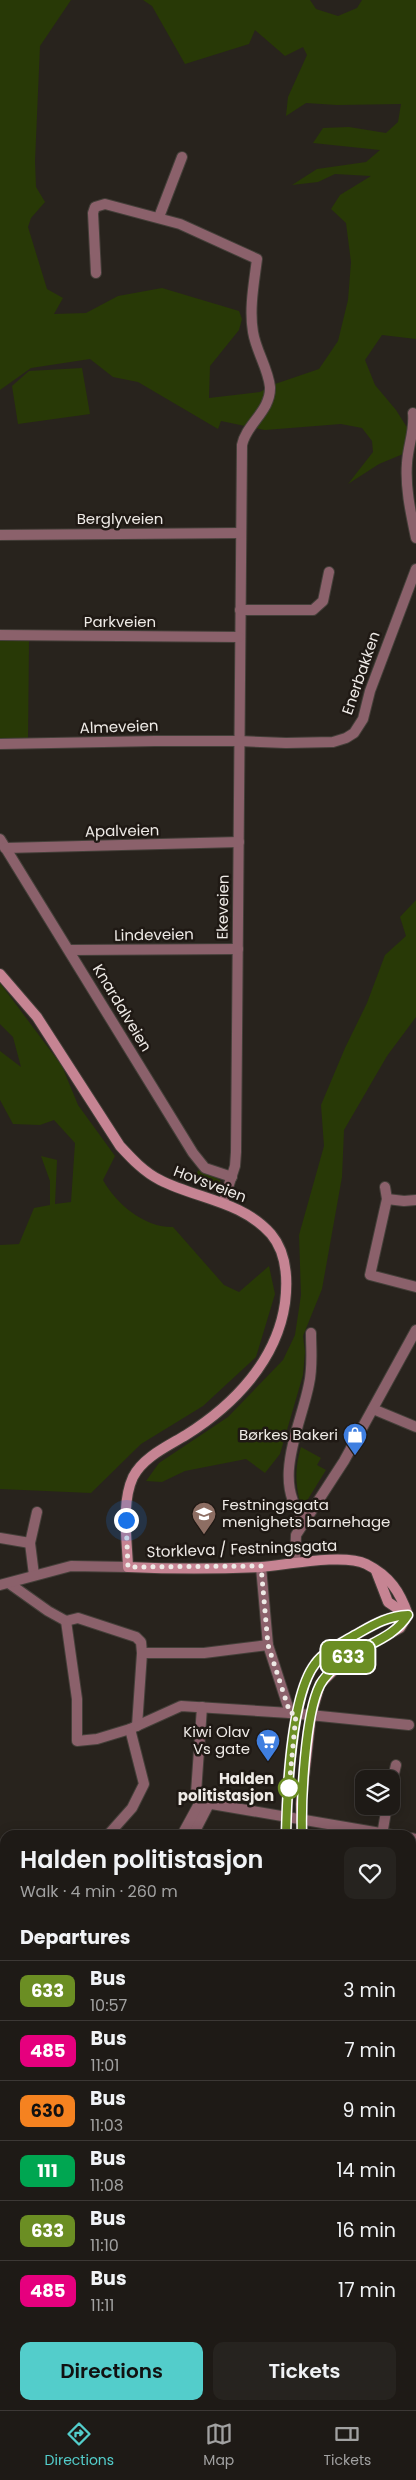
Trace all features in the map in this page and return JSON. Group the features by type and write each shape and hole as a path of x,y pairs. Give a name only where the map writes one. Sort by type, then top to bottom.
{"street":[{"path":"96,273 92,213 95,207 105,204 159,217 182,157"},
{"name":"Ekeveien","path":"159,217 201,232 257,260 252,306 253,332 270,388 261,415 244,436 242,445 236,1152 232,1177 223,1203"},
{"path":"413,413 414,426 409,445 407,484 416,538"},
{"name":"Berglyveien","path":"0,535 241,533"},
{"name":"Enerbakken","path":"239,740 286,743 333,742 354,733 363,719 370,692 416,569"},
{"path":"240,610 313,610 323,600 329,572"},
{"name":"Parkveien","path":"0,635 239,637"},
{"name":"Almeveien","path":"0,744 239,740"},
{"name":"Apalveien","path":"3,843 239,842"},
{"name":"Knardalveien","path":"3,843 197,1159 205,1168 232,1177"},
{"name":"Lindeveien","path":"70,950 238,949"},
{"name":"Hovsveien","path":"0,974 38,1017 120,1146 134,1162 160,1180 223,1203 252,1216 272,1236 281,1251 286,1281 279,1332 255,1374 212,1417 143,1464 134,1476 128,1492 126,1510 128,1567"},
{"path":"385,1187 387,1199 370,1275 416,1287"},
{"path":"387,1199 404,1202 416,1200"},
{"path":"295,1562 296,1535 344,1461 416,1330"},
{"path":"305,1520 299,1514 288,1483 293,1445 309,1384 311,1333"},
{"path":"373,1409 416,1427"},
{"path":"34,1575 30,1543 37,1512"},
{"path":"0,1538 30,1543"},
{"name":"Storkleva / Festningsgata","path":"5,1584 71,1566 261,1566 295,1562 349,1560 367,1564 379,1572"},
{"path":"261,1566 268,1645 293,1713"},
{"path":"379,1572 401,1594 412,1615"},
{"path":"379,1572 390,1606 412,1615"},
{"path":"5,1584 48,1612 66,1621 78,1618 136,1637 141,1642 142,1653 134,1728 144,1784 132,1808 112,1830"},
{"path":"286,1830 293,1713 304,1681 316,1662 334,1648 391,1616 412,1615"},
{"path":"302,1830 311,1715 320,1684 331,1670 346,1659 400,1628 412,1615"},
{"path":"66,1621 77,1699 77,1741 96,1739 134,1728 175,1708 202,1707 293,1713 409,1725"},
{"path":"142,1653 204,1653 268,1645"},
{"path":"202,1707 196,1794 204,1803 362,1830"},
{"path":"395,1770 396,1765"},
{"path":"185,1830 204,1803"},
{"path":"195,1830 204,1803"},
{"path":"386,1830 387,1815"}],"green space":[{"path":"0,0 71,0 40,46 35,161 36,187 45,202 31,218 28,227 47,289 63,298 54,314 86,313 118,296 162,288 239,311 242,319 239,330 210,366 209,398 260,392 275,384 319,369 338,341 348,300 351,262 346,223 331,209 340,195 371,176 335,174 318,182 292,185 317,169 366,162 380,150 313,143 323,128 349,127 386,133 398,122 401,104 337,105 306,103 286,116 288,97 307,55 303,47 285,56 255,30 249,44 185,64 152,6 143,0 310,0 316,9 338,16 357,8 362,0 416,0 416,339 382,335 365,360 375,385 396,410 408,429 403,454 379,464 348,484 373,452 372,441 362,428 341,424 265,430 221,421 218,429 138,382 113,377 90,359 31,368 0,390"},
{"path":"82,368 90,414 18,424 12,386 29,371"},
{"path":"0,639 29,639 28,740 0,740"},
{"path":"416,900 416,1017 387,1056 344,1130 342,1177 322,1289 303,1336 305,1352 303,1375 280,1454 265,1473 246,1459 185,1471 162,1482 146,1481 159,1463 228,1417 283,1360 295,1335 301,1295 299,1235 324,1146 321,1105 345,1048 367,1003 385,955 406,936 400,917"},
{"path":"0,983 62,1066 78,1105 115,1156 103,1180 115,1198 142,1219 162,1226 173,1227 224,1285 239,1292 269,1266 275,1294 256,1357 203,1406 141,1444 91,1493 0,1489 0,1245 19,1244 34,1208 50,1205 50,1181 41,1156 57,1160 55,1204 71,1202 75,1143 54,1120 40,1125 13,1124 0,1100 0,1051 21,1067 13,1037 0,1024"},
{"path":"199,1170 220,1180 222,1188 214,1188 196,1183"},
{"path":"301,1447 321,1458 317,1465 326,1470 305,1504 300,1502 297,1488 297,1468"}],"bus line":[{"name":"633","path":"286,1830 294,1730 304,1681 316,1662 334,1648 391,1616 408,1615 400,1628 346,1659 331,1670 320,1684 311,1715 302,1804 302,1830"}],"place":[{"name":"Børkes Bakeri","path":"355,1456"},
{"name":"Festningsgata menighets barnehage","path":"204,1535"},
{"name":"Kiwi Olav Vs gate","path":"268,1762"},
{"name":"Halden politistasjon","path":"289,1788"}],"route":[{"path":"126,1520 128,1567 261,1566 268,1645 284,1689 290,1713 296,1714 289,1788"}]}
